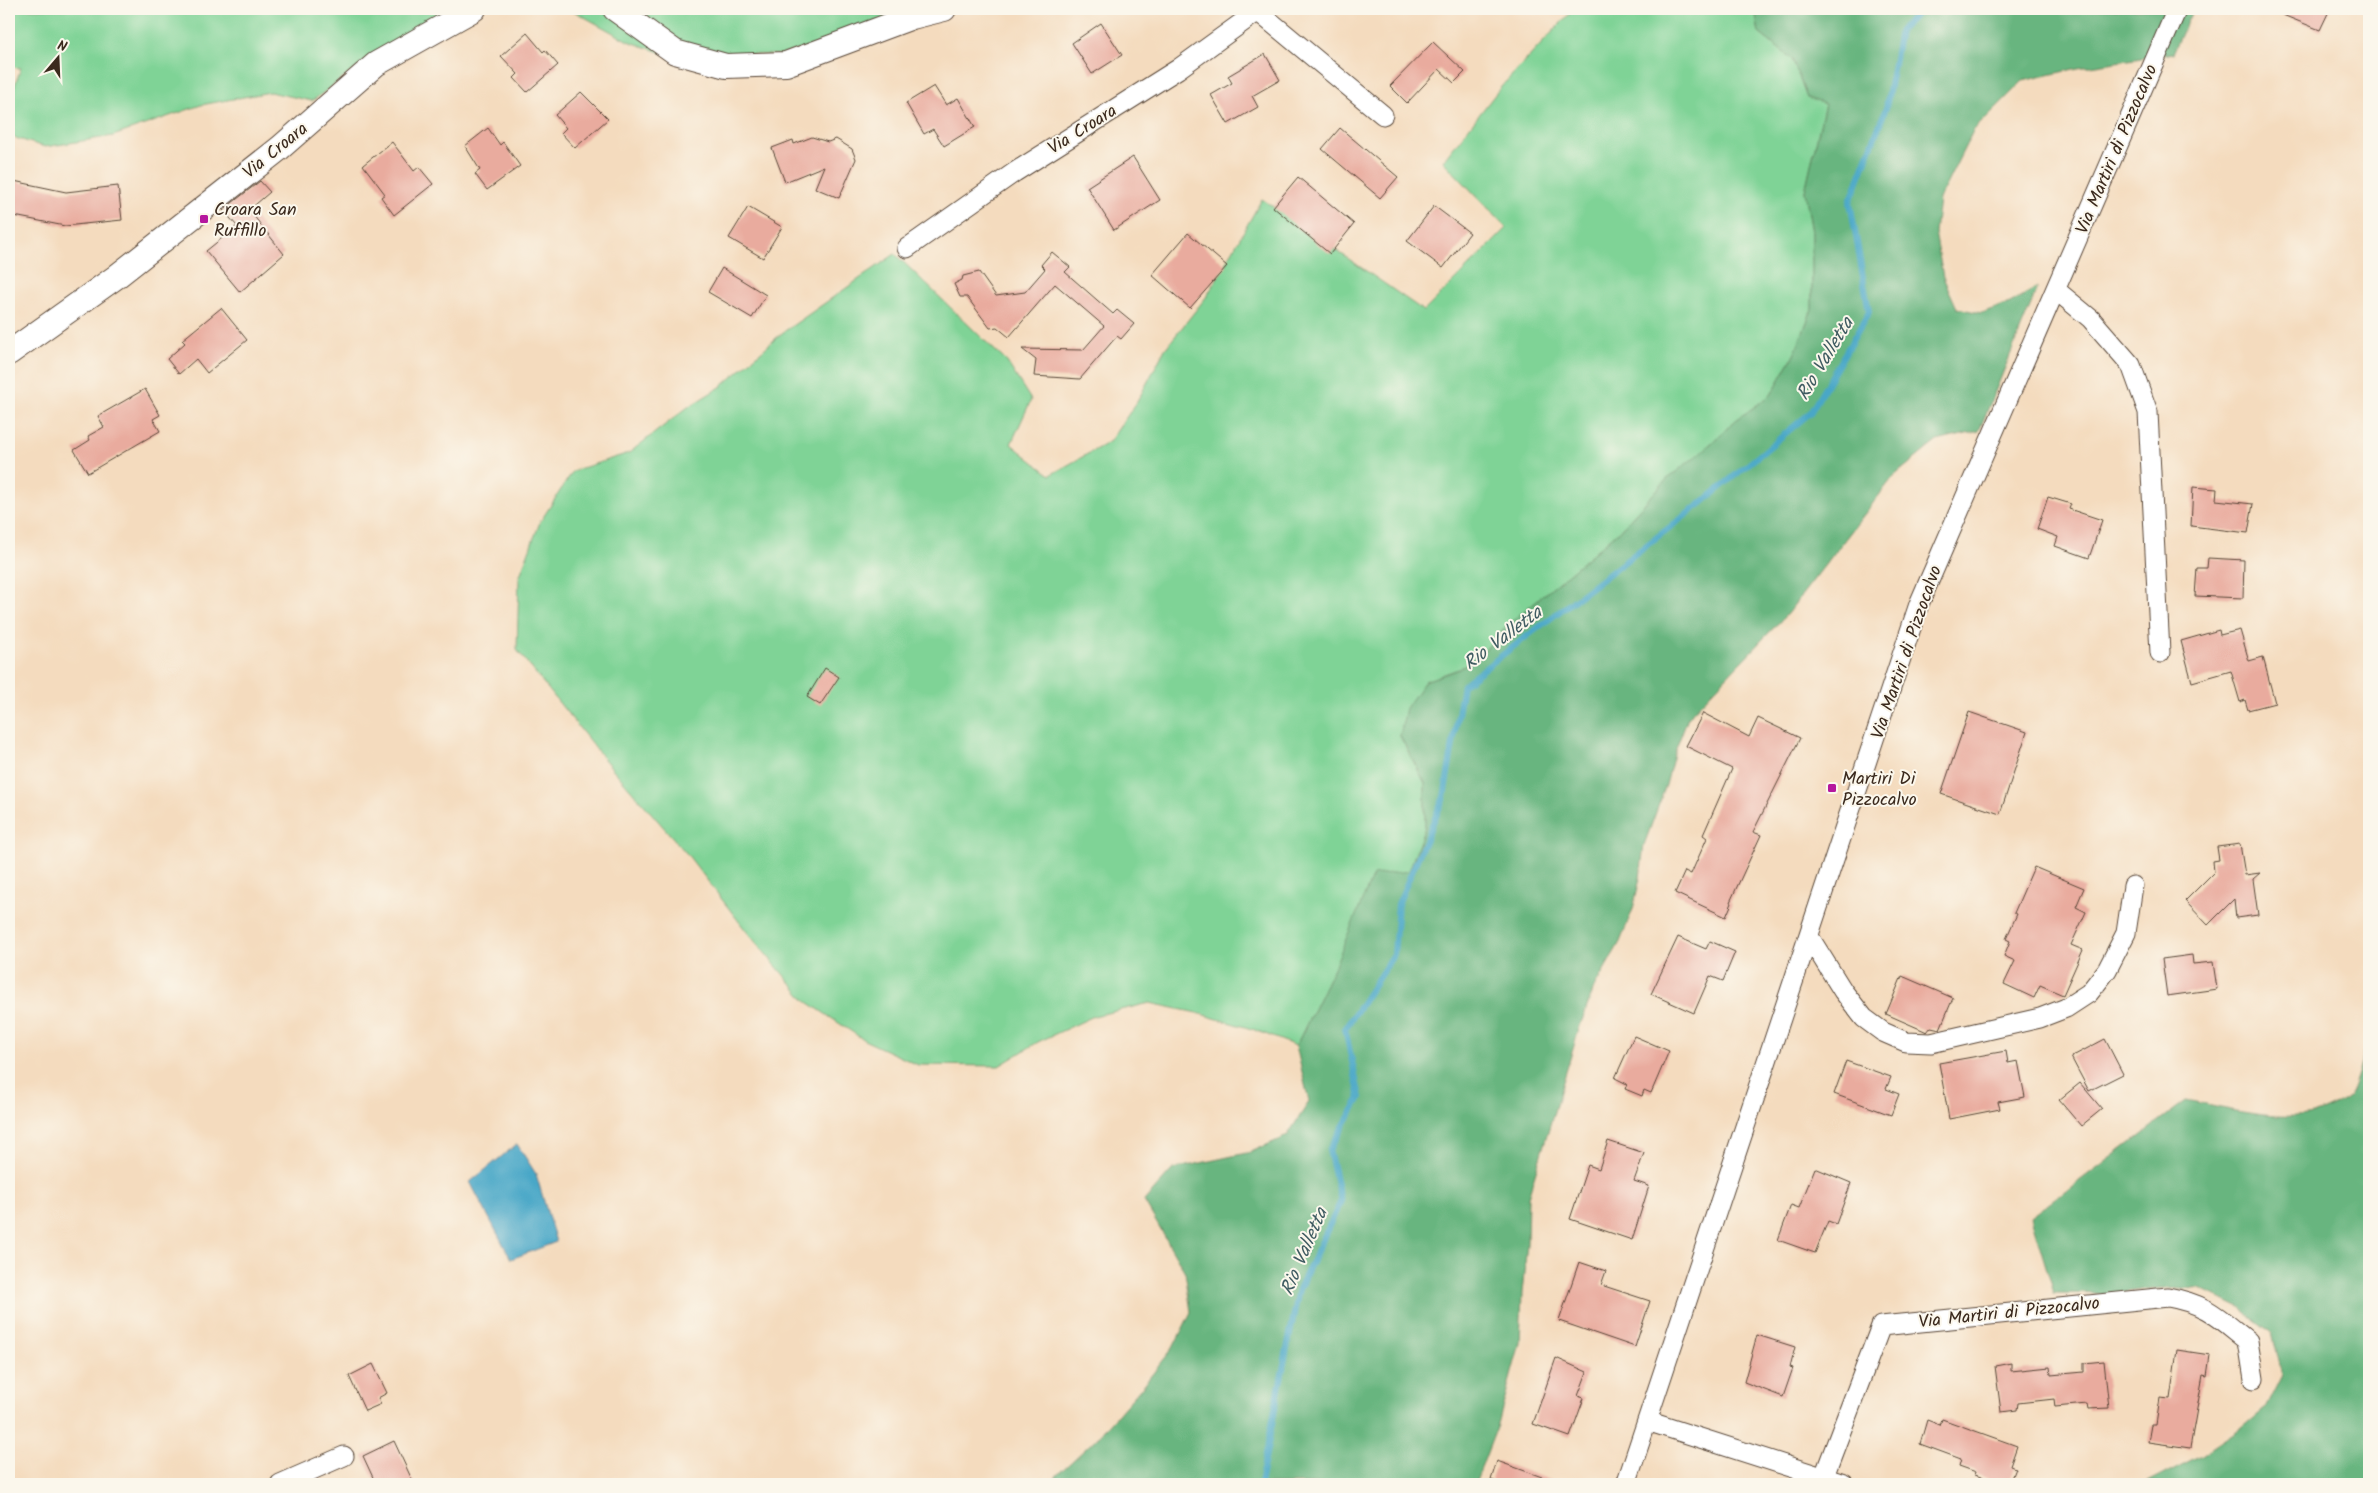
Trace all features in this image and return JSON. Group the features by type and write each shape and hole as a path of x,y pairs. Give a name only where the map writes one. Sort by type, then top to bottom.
{"street":[{"name":"Via Croara","path":"9,353 124,271 280,148 376,64 474,9"},
{"path":"615,9 675,52 726,66 786,64 912,17 944,9"},
{"name":"Via Martiri di Pizzocalvo","path":"1626,1484 1810,938 1919,604 2177,9"},
{"name":"Via Croara","path":"907,248 1015,172 1178,69 1257,10 1383,115"},
{"path":"2056,290 2091,318 2130,365 2148,412 2160,653"},
{"path":"1810,938 1843,991 1864,1018 1884,1032 1906,1042 1931,1043 2040,1018 2066,1008 2089,993 2107,970 2126,933 2133,886"},
{"name":"Via Martiri di Pizzocalvo","path":"1822,1481 1881,1326 2168,1297 2192,1302 2214,1313 2248,1341 2254,1380"},
{"path":"1647,1422 1822,1481 1844,1484"},
{"path":"280,1484 344,1456"}],"green space":[{"path":"9,9 476,9 371,58 312,101 270,92 201,105 113,136 45,147 9,136 9,101 21,68 9,67"},
{"path":"570,9 948,9 780,55 662,53 628,41"},
{"path":"1574,9 1755,9 1759,33 1792,59 1807,98 1825,104 1805,191 1812,232 1812,309 1795,353 1771,395 1736,420 1704,450 1667,479 1617,533 1512,621 1483,652 1459,669 1425,681 1400,736 1425,783 1425,827 1409,871 1333,970 1296,1046 1255,1030 1197,1013 1150,1003 1094,1016 1038,1042 999,1066 918,1065 864,1040 806,1001 747,932 687,854 604,759 517,650 519,578 540,522 573,471 629,453 688,407 722,386 782,333 895,254 1007,362 1031,400 1011,444 1050,475 1109,442 1137,402 1165,349 1207,296 1262,199 1424,311 1507,228 1443,161 1500,88"},
{"path":"1755,9 2193,9 2173,53 2078,68 2023,81 1973,131 1939,199 1935,232 1943,277 1957,308 1981,313 2010,303 2038,287 1979,431 1937,441 1894,476 1787,614 1688,717 1644,845 1640,878 1633,909 1620,942 1594,988 1580,1026 1528,1197 1527,1244 1522,1293 1520,1343 1498,1424 1475,1484 1053,1484 1057,1475 1097,1438 1142,1387 1173,1348 1191,1312 1185,1272 1144,1201 1173,1169 1251,1152 1287,1136 1309,1102 1296,1046 1333,970 1373,875 1409,871 1425,827 1425,783 1400,736 1406,708 1425,681 1459,669 1483,652 1512,621 1617,533 1667,479 1704,450 1736,420 1771,395 1795,353 1812,309 1812,232 1805,191 1825,104 1807,98 1792,59 1759,33"},
{"path":"2369,1037 2369,1484 2145,1484 2201,1455 2241,1428 2266,1407 2282,1375 2272,1333 2239,1308 2200,1289 2162,1287 2112,1294 2054,1293 2031,1217 2186,1101 2271,1116 2314,1114 2333,1107 2349,1095 2357,1077"}],"water":[{"path":"517,1144 536,1174 556,1242 511,1259 470,1182"}],"building":[{"path":"2268,9 2330,9 2320,30"},
{"path":"1101,23 1122,55 1092,74 1072,43"},
{"path":"527,33 543,52 545,50 558,65 527,92 514,78 518,74 501,56"},
{"path":"1433,42 1465,72 1454,83 1439,69 1407,103 1390,86"},
{"path":"1265,54 1280,80 1252,96 1258,107 1228,124 1211,95 1232,83 1228,76"},
{"path":"934,86 946,105 958,98 975,127 944,146 933,129 924,134 906,103"},
{"path":"581,92 608,119 575,148 561,133 566,128 555,115"},
{"path":"488,128 500,145 503,142 520,166 487,190 475,174 480,170 465,146"},
{"path":"1340,128 1398,177 1380,198 1322,149"},
{"path":"812,137 828,142 836,139 852,149 856,159 839,198 815,188 824,166 785,182 772,148 793,140 794,144"},
{"path":"392,142 414,171 419,167 433,184 394,215 381,197 385,194 363,165"},
{"path":"1133,157 1160,200 1114,230 1087,187"},
{"path":"1298,177 1354,224 1330,254 1273,207"},
{"path":"9,180 66,192 118,186 122,220 65,226 9,215"},
{"path":"260,181 270,192 249,210 284,254 240,292 206,251 237,226 223,210"},
{"path":"1434,206 1470,233 1443,268 1407,241"},
{"path":"748,207 782,227 763,258 729,238"},
{"path":"1188,233 1227,266 1190,308 1152,275"},
{"path":"1052,252 1070,267 1065,272 1113,314 1117,310 1134,324 1121,339 1117,336 1080,379 1034,376 1036,360 1022,349 1083,350 1104,326 1055,284 1009,337 997,327 990,328 967,297 960,297 954,284 962,280 963,276 979,272 996,296 1025,292 1045,269 1041,265"},
{"path":"722,268 766,295 752,318 708,292"},
{"path":"221,308 247,340 207,373 196,359 179,374 167,359 185,343 182,340"},
{"path":"145,389 160,415 153,419 160,431 88,473 74,450 90,440 88,436 104,427 98,416"},
{"path":"2193,487 2217,489 2216,500 2253,504 2248,533 2191,526"},
{"path":"2048,497 2071,504 2069,509 2102,520 2089,558 2055,546 2058,537 2037,529"},
{"path":"2208,558 2244,560 2243,598 2195,596 2197,568 2207,568"},
{"path":"2219,630 2220,635 2240,630 2249,661 2263,657 2275,703 2248,710 2245,700 2240,702 2231,671 2192,682 2181,641"},
{"path":"825,668 839,677 820,705 807,697"},
{"path":"1969,712 2027,732 2000,814 1941,794"},
{"path":"1703,713 1749,737 1758,718 1800,738 1753,832 1761,835 1730,902 1732,903 1726,917 1675,893 1685,871 1691,874 1707,838 1703,835 1732,769 1686,746"},
{"path":"2240,844 2245,875 2260,873 2253,879 2258,915 2236,918 2234,899 2208,925 2185,901 2214,872 2213,861 2219,860 2217,847"},
{"path":"2034,867 2084,888 2076,907 2086,912 2071,945 2083,950 2063,995 2040,985 2034,998 2004,984 2015,961 2004,956 2010,941 2006,939 2017,914 2014,913"},
{"path":"1678,937 1706,949 1710,941 1735,952 1723,981 1710,976 1694,1013 1651,994"},
{"path":"2192,955 2193,964 2213,962 2217,989 2167,996 2162,959"},
{"path":"1902,976 1953,998 1940,1029 1931,1027 1927,1032 1886,1014"},
{"path":"1634,1036 1669,1051 1651,1093 1644,1090 1642,1096 1625,1089 1627,1084 1615,1078"},
{"path":"2105,1039 2123,1074 2089,1091 2071,1057"},
{"path":"2006,1051 2008,1063 2018,1061 2025,1097 1998,1102 2000,1109 1949,1119 1939,1063"},
{"path":"1846,1061 1891,1077 1886,1089 1899,1094 1891,1115 1834,1094"},
{"path":"2080,1083 2102,1109 2081,1126 2059,1100"},
{"path":"1608,1141 1644,1153 1634,1181 1649,1186 1632,1240 1570,1219 1588,1165 1599,1169"},
{"path":"1815,1168 1851,1183 1836,1224 1828,1221 1815,1253 1778,1240 1791,1205 1799,1208"},
{"path":"1579,1262 1606,1271 1601,1285 1650,1301 1635,1347 1559,1321"},
{"path":"1757,1335 1795,1347 1790,1367 1793,1368 1783,1397 1744,1382"},
{"path":"2177,1350 2210,1355 2207,1376 2203,1375 2190,1448 2148,1442 2151,1425 2156,1425 2160,1398 2170,1399"},
{"path":"1556,1358 1587,1372 1578,1396 1584,1398 1570,1437 1533,1424"},
{"path":"2104,1361 2109,1408 2088,1409 2087,1404 2055,1407 2054,1399 2018,1403 2017,1410 2001,1412 1995,1366 2011,1363 2011,1371 2050,1367 2051,1375 2084,1372 2084,1363"},
{"path":"373,1364 387,1393 378,1398 381,1404 365,1411 349,1376"},
{"path":"1942,1419 2017,1446 2010,1466 2015,1468 2009,1484 2002,1484 1975,1475 1976,1472 1959,1466 1961,1459 1920,1444 1927,1420 1940,1425"},
{"path":"394,1441 414,1484 376,1484 363,1456"},
{"path":"1497,1461 1556,1482 1555,1484 1503,1484 1491,1480"}],"waterway":[{"name":"Rio Valletta","path":"1260,1484 1299,1289 1341,1201 1329,1150 1360,1098 1345,1029 1394,954 1398,904 1444,797 1463,685 1703,502 1810,413 1869,312 1850,202 1886,108 1900,30 1922,9"}],"place":[{"name":"Croara San Ruffillo","path":"204,219"},
{"name":"Martiri Di Pizzocalvo","path":"1832,788"}]}
